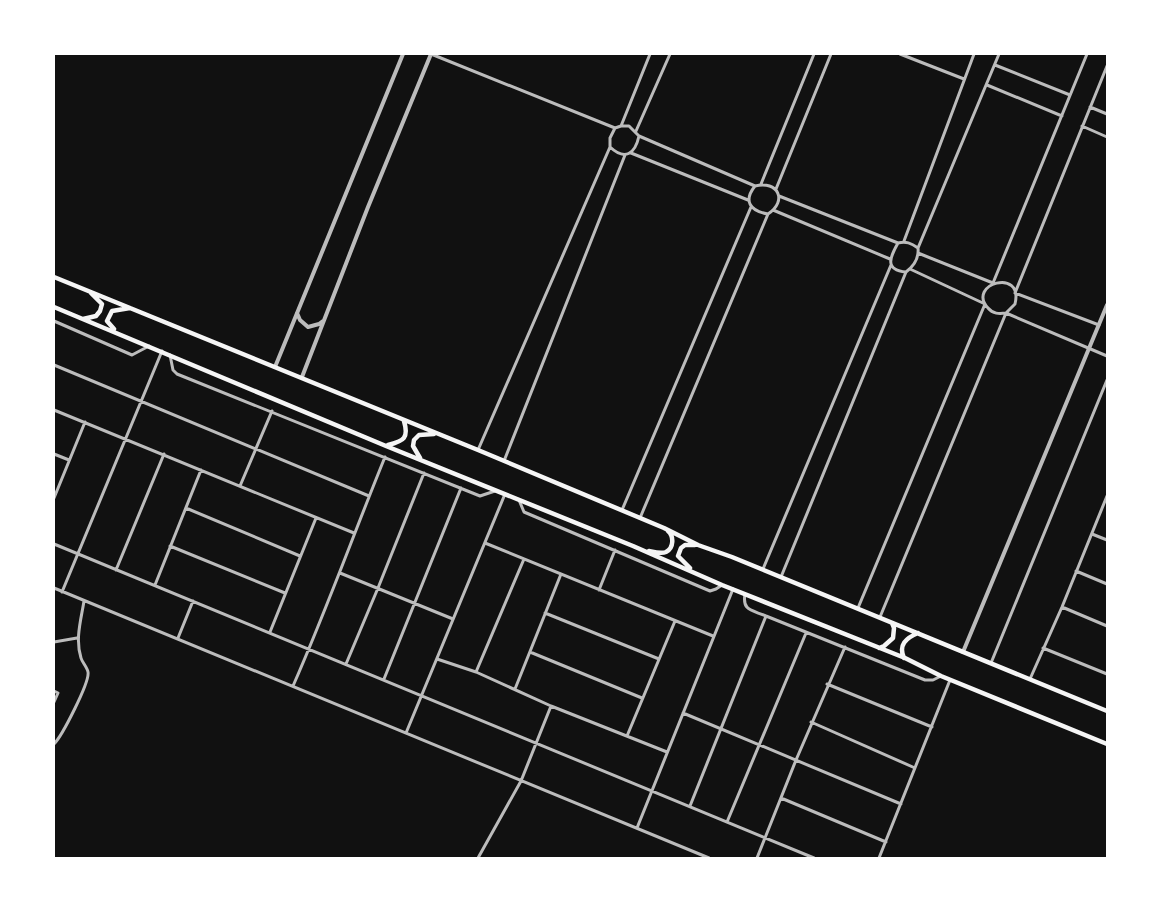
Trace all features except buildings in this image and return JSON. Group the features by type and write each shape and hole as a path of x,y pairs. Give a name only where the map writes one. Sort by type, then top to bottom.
{"main road":[{"path":"54,277 478,450 664,528 698,545 763,569 1107,711"},
{"path":"82,319 96,316 102,304 88,290"},
{"path":"54,307 120,333 386,446 420,458 633,546 722,585 905,658 941,676 1107,744"},
{"path":"120,333 111,327 107,321 109,316 112,311 131,308"},
{"path":"386,446 400,441 405,436 404,421"},
{"path":"420,458 413,446 414,440 419,435 438,434"},
{"path":"633,546 656,552 666,552 672,545 672,534 664,528"},
{"path":"693,571 678,556 679,551 685,545 698,545"},
{"path":"879,648 893,638 894,628 891,622"},
{"path":"905,658 902,646 905,640 918,633"}],"street":[{"path":"275,367 403,54"},
{"path":"302,378 323,321 431,54 615,128 629,126 639,136 755,186"},
{"path":"621,126 650,54"},
{"path":"636,131 670,54"},
{"path":"761,184 814,54"},
{"path":"776,189 831,54"},
{"path":"900,54 964,79"},
{"path":"904,241 972,54"},
{"path":"781,577 908,271 916,261 918,248 999,54"},
{"path":"858,608 985,304 985,292 993,283 1087,54"},
{"path":"995,65 1070,95"},
{"path":"891,265 898,271 908,271 985,304 994,313 1006,312 1015,304 1015,293 1107,66"},
{"path":"987,85 1062,116"},
{"path":"1090,108 1107,114"},
{"path":"1082,126 1107,137"},
{"path":"478,450 610,147 610,138 615,128"},
{"path":"504,461 625,155 631,152 637,144 639,136"},
{"path":"610,147 616,152 625,155"},
{"path":"631,152 748,200"},
{"path":"640,518 768,214 778,205 779,196 776,189 761,184 755,186 750,192 748,200 751,207 758,213 768,214"},
{"path":"779,196 898,244"},
{"path":"622,510 751,207"},
{"path":"773,210 890,259"},
{"path":"763,569 891,265 890,259 898,244 904,241 912,243 918,248"},
{"path":"918,253 993,283 1006,283 1012,287 1015,293 1099,325"},
{"path":"963,652 1107,305"},
{"path":"1006,312 1107,356"},
{"path":"880,618 1006,312"},
{"path":"297,313 300,320 308,326 319,324 323,321"},
{"path":"54,321 132,355 150,346"},
{"path":"62,592 162,351"},
{"path":"170,354 173,370 177,374 480,496 497,491"},
{"path":"54,365 369,496"},
{"path":"991,663 1107,380"},
{"path":"54,410 354,533"},
{"path":"240,486 272,411"},
{"path":"54,498 85,422"},
{"path":"54,454 69,460"},
{"path":"116,570 164,454"},
{"path":"293,686 386,457"},
{"path":"155,585 201,470"},
{"path":"346,664 424,473"},
{"path":"384,679 461,488"},
{"path":"406,733 505,494"},
{"path":"1030,679 1062,607 1107,496"},
{"path":"519,500 524,512 710,591 722,585"},
{"path":"186,508 300,556"},
{"path":"270,632 316,518"},
{"path":"1092,534 1107,540"},
{"path":"485,543 714,636"},
{"path":"54,544 814,858"},
{"path":"170,546 285,593"},
{"path":"599,590 615,550"},
{"path":"476,672 524,559"},
{"path":"1076,571 1107,584"},
{"path":"340,574 453,619"},
{"path":"515,689 561,574"},
{"path":"54,588 709,858"},
{"path":"636,828 733,589"},
{"path":"745,594 745,606 806,633 925,680 933,680 941,676"},
{"path":"54,744 74,712 88,672 81,658 77,638 84,601"},
{"path":"178,638 193,601"},
{"path":"1062,607 1107,626"},
{"path":"545,613 659,659"},
{"path":"690,806 766,616"},
{"path":"627,736 675,621"},
{"path":"727,822 806,633"},
{"path":"54,642 77,638"},
{"path":"757,858 844,647"},
{"path":"1043,648 1107,674"},
{"path":"530,652 642,698"},
{"path":"437,659 476,672 550,706 667,752"},
{"path":"879,858 950,679"},
{"path":"828,684 932,727"},
{"path":"54,691 58,693 54,702"},
{"path":"478,858 521,781 550,706"},
{"path":"683,713 902,804"},
{"path":"812,722 915,768"},
{"path":"781,798 886,842"}]}
